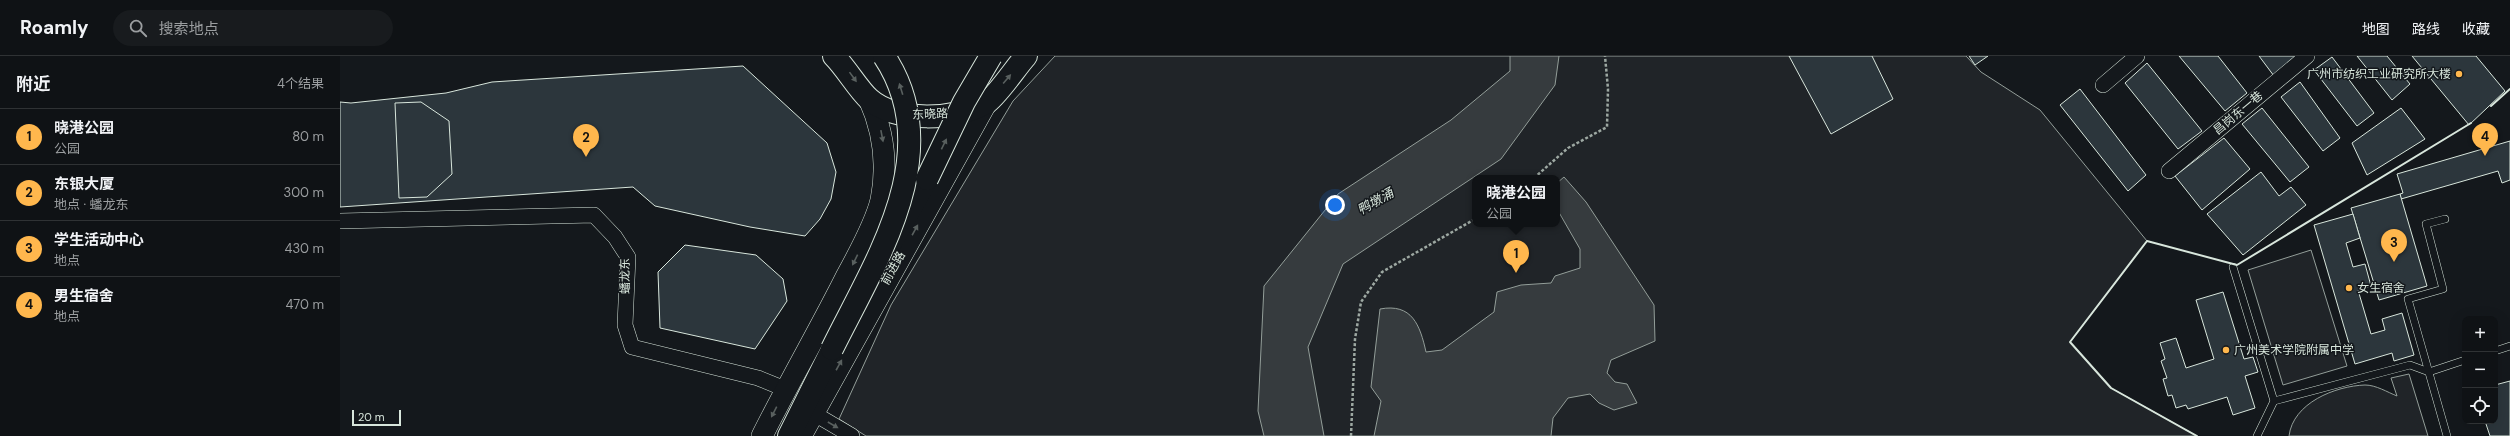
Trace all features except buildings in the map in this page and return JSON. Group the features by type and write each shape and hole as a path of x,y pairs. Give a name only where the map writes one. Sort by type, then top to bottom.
{"main road":[{"name":"东晓路","path":"834,56 849,71 869,99 900,114 925,116 972,110 988,102 1026,56"},
{"path":"789,436 891,228 908,173 910,137 906,107 898,82 884,56"},
{"path":"832,348 926,179 964,102 991,56"},
{"path":"762,436 857,256 881,201 884,174 883,142 879,122 869,99"},
{"name":"前进路","path":"801,436 988,102"}],"street":[{"path":"2103,85 2137,56"},
{"name":"昌岗东一巷","path":"2169,171 2307,56"},
{"name":"蟠龙东","path":"340,221 594,215 615,236 628,257 625,325 632,347 758,378 786,389"},
{"path":"813,413 852,436"}],"lane":[{"path":"2446,219 2426,224 2443,289 2408,299 2447,436"},
{"path":"2233,267 2274,401 2257,436"},
{"path":"2498,350 2510,346"},
{"path":"2274,401 2410,365 2428,372 2462,361"}],"path":[{"path":"1537,175 1568,148 1606,127 1608,89 1604,56"},
{"path":"1351,436 1355,339 1361,302 1382,272 1472,221"}],"shaded area":[{"path":"1055,56 1966,56 1981,72 2040,110 2147,241 2070,342 2111,388 2197,436 866,436 839,419 891,305 1013,101"},
{"path":"2311,250 2347,366 2283,385 2248,270"},
{"path":"2409,374 2428,436 2289,436 2292,424 2298,414 2317,398 2341,389 2365,385 2377,387 2397,396 2391,378"}],"water":[{"name":"鸭墩涌","path":"1510,56 1559,56 1555,85 1501,159 1477,175 1472,175 1472,178 1343,264 1308,347 1324,436 1264,436 1258,411 1264,286 1338,194 1451,120 1510,71"},
{"path":"1564,177 1586,202 1654,305 1655,341 1611,360 1607,373 1615,382 1627,384 1637,403 1614,410 1599,403 1590,394 1568,398 1553,418 1551,436 1374,436 1381,401 1371,387 1380,309 1400,309 1407,313 1413,318 1421,333 1426,352 1442,350 1494,312 1497,292 1521,285 1551,283 1555,276 1580,268 1580,249 1560,214 1560,180"}],"wall":[{"path":"2491,106 2510,89"},
{"path":"2197,436 2111,388 2070,342 2147,241 2237,265 2471,123"}],"place":[{"name":"广州市纺织工业研究所大楼","path":"2459,74"},
{"name":"男生宿舍","path":"2485,156"},
{"name":"东银大厦","path":"586,157"},
{"name":"学生活动中心","path":"2394,262"},
{"name":"晓港公园","path":"1516,273"},
{"name":"女生宿舍","path":"2349,288"},
{"name":"广州美术学院附属中学","path":"2226,350"}]}
